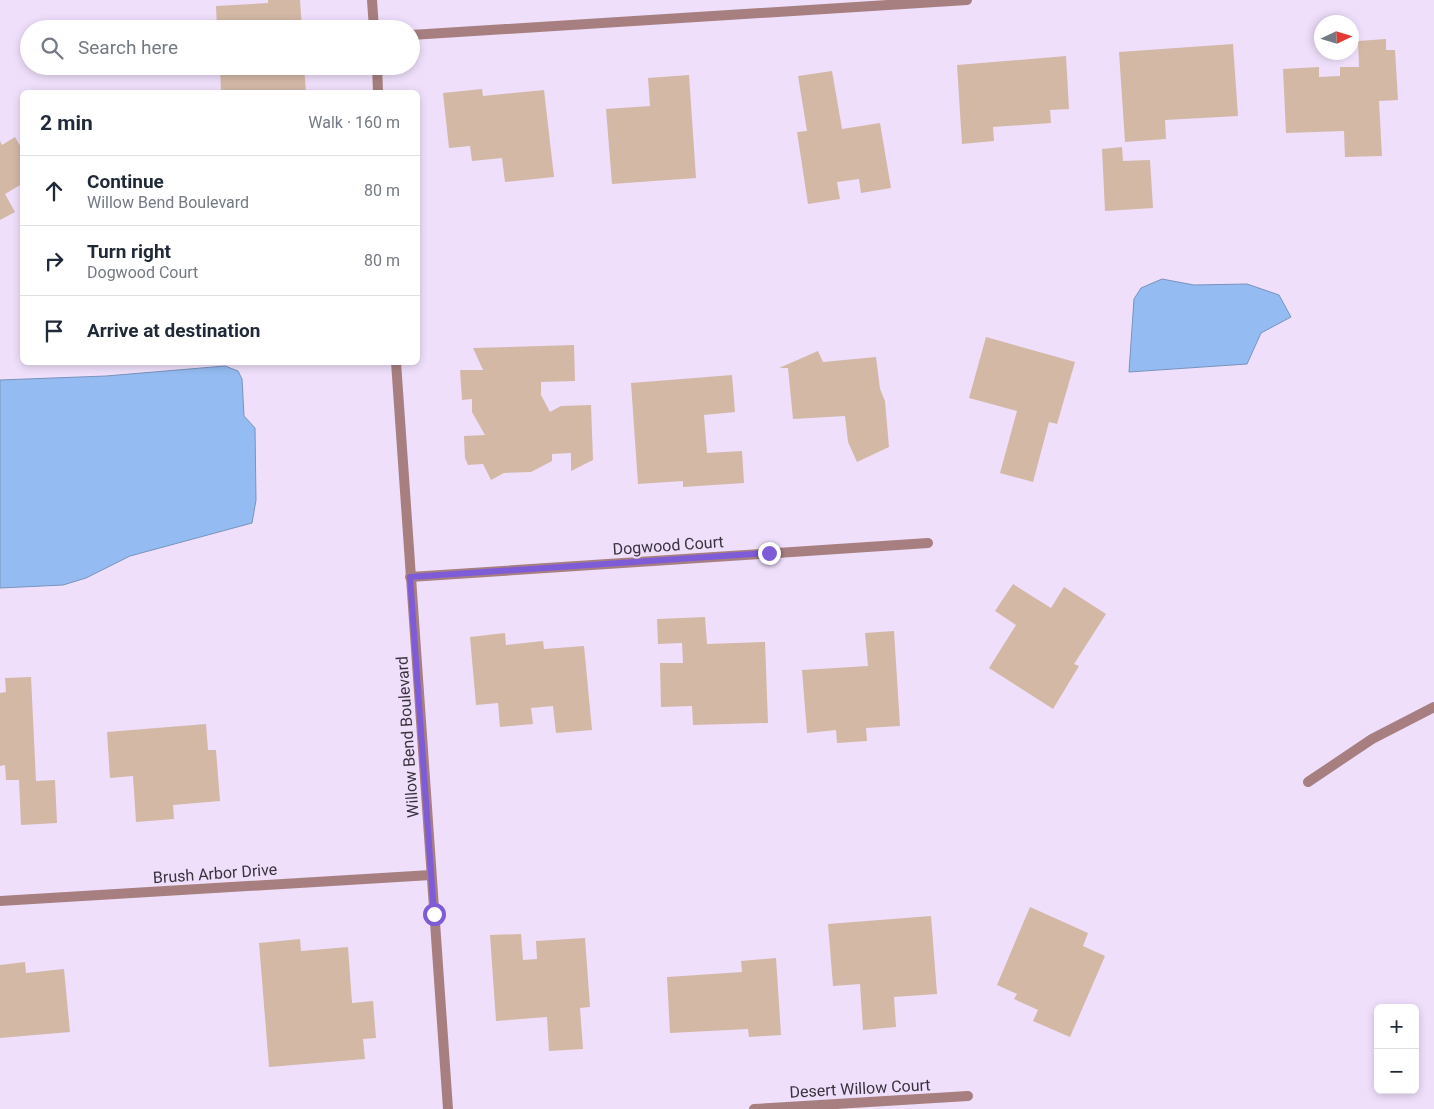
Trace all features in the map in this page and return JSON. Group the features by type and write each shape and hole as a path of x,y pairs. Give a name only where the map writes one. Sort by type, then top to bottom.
{"street":[{"path":"372,0 373,20"},
{"path":"420,34 967,0"},
{"path":"377,75 378,90"},
{"name":"Willow Bend Boulevard","path":"396,365 448,1109"},
{"name":"Dogwood Court","path":"410,577 928,542"},
{"path":"1308,782 1372,739 1434,707"},
{"name":"Brush Arbor Drive","path":"0,901 431,875"},
{"name":"Desert Willow Court","path":"754,1109 968,1096"}],"water":[{"path":"1162,279 1194,285 1247,284 1279,295 1291,317 1261,333 1247,364 1129,372 1134,299 1141,288"},
{"path":"225,366 238,371 242,379 244,416 255,428 256,500 252,523 130,556 86,578 63,585 0,588 0,380 106,376"}],"building":[{"path":"268,0 300,0 301,20 217,20 216,6 268,3"},
{"path":"1386,39 1386,50 1395,50 1398,100 1379,101 1382,156 1345,157 1344,131 1286,133 1283,69 1319,67 1319,77 1340,76 1340,67 1359,67 1359,41"},
{"path":"1233,44 1238,116 1165,120 1166,139 1125,142 1119,52"},
{"path":"1066,56 1069,109 1050,110 1051,123 993,127 994,141 962,144 957,65"},
{"path":"832,71 842,129 880,123 891,188 861,193 859,179 837,182 840,199 808,204 797,132 807,131 798,76"},
{"path":"220,75 305,75 306,90 221,90"},
{"path":"689,75 696,178 612,184 606,109 650,106 648,78"},
{"path":"482,89 483,96 544,90 554,177 505,182 502,158 472,161 470,146 449,148 443,93"},
{"path":"15,137 20,146 20,185 5,194 15,212 0,220 0,141 2,145"},
{"path":"1122,147 1123,161 1150,160 1153,208 1105,211 1102,149"},
{"path":"986,337 1075,362 1057,424 1049,422 1033,482 1000,473 1017,411 969,398"},
{"path":"574,345 575,381 541,382 541,395 550,412 561,406 591,405 593,460 571,471 571,453 552,454 552,461 531,472 504,473 491,480 483,464 468,465 465,458 464,436 485,435 472,412 472,399 462,400 460,370 483,370 473,348"},
{"path":"818,351 823,362 876,357 880,389 885,401 889,447 857,462 848,442 845,416 793,419 788,368 779,368"},
{"path":"732,375 735,412 704,415 707,453 742,451 744,483 683,487 683,481 638,484 631,383"},
{"path":"1013,584 1051,608 1064,587 1106,614 1074,664 1079,666 1053,709 989,668 1016,625 995,611"},
{"path":"705,617 707,644 765,642 768,723 693,725 692,706 661,707 660,663 683,663 682,643 658,644 657,619"},
{"path":"894,631 900,726 866,728 867,741 837,743 836,730 807,733 802,670 868,666 865,633"},
{"path":"505,633 506,645 543,641 544,649 584,646 592,730 556,733 553,706 531,708 533,724 500,727 498,703 476,705 470,637"},
{"path":"31,677 36,781 55,780 57,823 21,825 19,780 6,780 5,765 0,766 0,693 6,692 5,678"},
{"path":"206,724 208,750 216,750 220,801 173,805 174,819 136,822 133,776 110,778 107,732"},
{"path":"1030,907 1088,933 1083,946 1105,956 1070,1037 1033,1021 1038,1010 1014,999 1017,994 997,985"},
{"path":"931,916 937,994 894,997 896,1027 863,1030 860,984 833,986 828,924"},
{"path":"521,934 523,960 537,959 536,941 585,938 590,1007 580,1008 583,1049 549,1051 547,1017 496,1021 490,935"},
{"path":"300,939 301,951 348,947 352,1003 373,1001 376,1038 363,1039 365,1059 269,1067 259,943"},
{"path":"776,958 781,1035 749,1037 748,1029 670,1033 667,977 742,972 741,961"},
{"path":"25,962 26,973 64,969 70,1032 0,1038 0,965"}],"route":[{"path":"434,914 410,577 769,553"}]}
